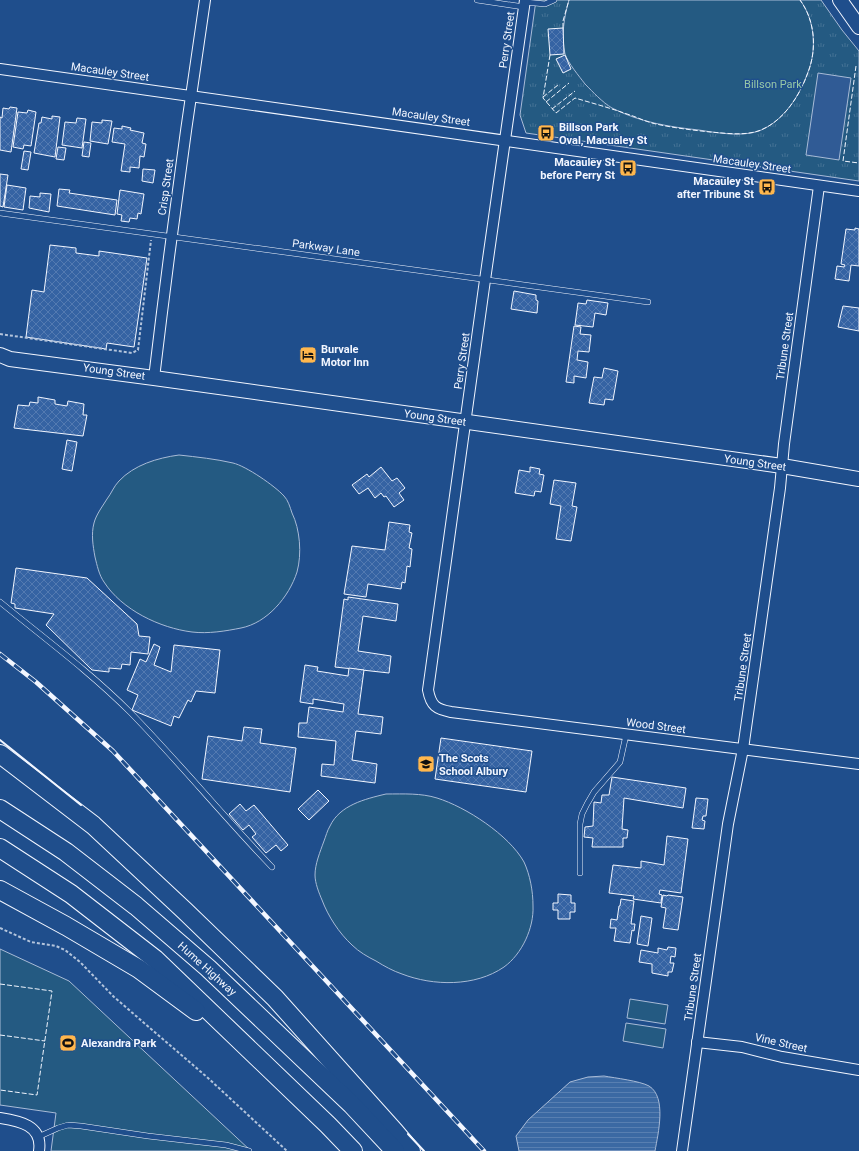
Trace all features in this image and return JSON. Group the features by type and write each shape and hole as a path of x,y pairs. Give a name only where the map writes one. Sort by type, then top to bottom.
{"highway":[{"path":"0,754 93,825 185,911 275,998 411,1151"},
{"name":"Hume Highway","path":"0,809 66,852 136,906 202,963 352,1105 396,1151"},
{"path":"0,848 71,894 155,959 328,1125 353,1151"},
{"path":"0,890 66,926 139,969 263,1063"}],"main road":[{"path":"840,0 859,28"},
{"name":"Young Street","path":"3,358 782,466 859,479"}],"street":[{"name":"Crisp Street","path":"154,378 190,95 205,0"},
{"name":"Perry Street","path":"451,712 439,710 430,698 428,690 525,3"},
{"name":"Macauley Street","path":"0,69 859,191"},
{"name":"Tribune Street","path":"682,1151 728,824 743,749 819,186"},
{"name":"Wood Street","path":"451,712 859,764"},
{"name":"Vine Street","path":"697,1042 742,1047 782,1057 859,1070"},
{"path":"0,1118 27,1124 38,1137 40,1146 39,1151"}],"lane":[{"path":"477,0 545,4 554,0"},
{"name":"Parkway Lane","path":"0,213 648,302"},
{"path":"0,602 89,674 129,712 272,867"},
{"path":"580,873 580,824 582,814 586,804 594,792 620,762 626,735"},
{"path":"38,1137 68,1125 226,1145 249,1151"}],"path":[{"path":"0,334 132,353 138,350 152,233"},
{"path":"0,928 31,942 56,946 65,950 80,962 114,997 208,1078 288,1151"}],"green space":[{"name":"Billson Park","path":"536,0 821,0 859,51 859,181 526,133 520,115"},
{"path":"569,0 800,0 809,17 813,35 813,54 811,63 805,81 790,106 776,121 759,131 745,134 722,133 655,123 633,117 612,108 585,84 574,69 565,54 564,47 564,20"},
{"path":"179,455 220,460 239,465 274,487 284,496 289,504 297,526 300,550 299,565 289,591 276,608 260,621 241,628 217,632 204,633 180,630 155,622 131,609 112,592 101,576 94,549 92,536 93,527 98,514 116,485 125,475 146,463"},
{"path":"386,794 425,795 437,798 461,808 498,832 517,852 524,862 532,895 533,914 526,940 516,955 504,967 493,974 467,981 440,982 414,978 392,970 355,948 334,924 324,906 315,878 319,854 327,832 334,819 347,808 370,798"},
{"name":"Alexandra Park","path":"0,949 69,981 251,1151 51,1151 56,1113 0,1105"},
{"path":"630,999 668,1005 665,1024 627,1018"},
{"path":"626,1023 666,1029 663,1048 623,1041"}],"shaded area":[{"path":"818,73 851,78 839,160 806,155"},
{"path":"604,1076 640,1083 649,1086 655,1091 660,1107 660,1116 655,1151 519,1151 516,1136 528,1120 570,1082 588,1077"}],"building":[{"path":"563,28 564,54 550,55 548,29"},
{"path":"565,55 571,69 563,73 556,59"},
{"path":"10,107 17,108 11,152 0,150 0,117 2,118 3,108 9,109"},
{"path":"28,110 36,112 31,146 24,145 23,149 13,147 18,112 27,113"},
{"path":"52,116 60,117 55,157 34,153 39,123 41,123 42,117 52,119"},
{"path":"77,118 86,119 82,148 62,145 65,122 76,123"},
{"path":"102,120 112,121 108,144 90,141 92,122 102,123"},
{"path":"122,126 131,128 130,130 144,133 142,143 146,144 144,157 140,156 139,168 130,167 130,172 121,171 125,144 112,142 114,128 122,129"},
{"path":"84,142 91,143 89,157 82,156"},
{"path":"58,147 66,148 64,160 56,159"},
{"path":"24,151 31,152 28,170 21,169"},
{"path":"143,169 155,170 153,183 142,181"},
{"path":"0,174 8,175 3,207 0,206"},
{"path":"7,185 26,188 23,210 4,207"},
{"path":"59,189 70,190 69,193 117,200 115,215 57,206"},
{"path":"120,190 144,194 141,214 138,213 137,219 130,218 129,222 121,221 122,215 117,214"},
{"path":"40,193 51,194 49,212 29,208 30,196 40,197"},
{"path":"855,228 859,229 859,266 851,265 849,281 835,279 837,266 844,267 845,265 841,264 846,229 855,230"},
{"path":"50,245 76,248 76,253 99,256 99,251 147,258 134,347 107,343 106,349 26,337 32,290 44,292"},
{"path":"514,291 536,295 536,300 538,301 537,313 511,309"},
{"path":"587,300 608,303 606,315 595,313 593,327 575,325 578,303 586,304"},
{"path":"843,306 859,308 859,331 838,327"},
{"path":"574,326 581,327 580,334 591,335 589,352 578,351 577,360 588,362 586,378 574,376 574,383 566,382"},
{"path":"604,368 618,371 613,400 605,399 604,405 589,403 594,377 602,378"},
{"path":"38,397 55,400 55,404 67,406 68,401 84,404 83,415 87,415 83,436 14,428 18,405 29,406 30,402 38,403"},
{"path":"67,440 77,442 72,471 62,469"},
{"path":"381,467 392,481 397,478 405,488 399,493 404,500 394,507 386,496 384,497 381,493 375,498 368,488 359,494 352,485 367,474 369,477"},
{"path":"530,467 540,469 539,474 544,475 541,492 535,491 534,496 515,493 519,470 530,472"},
{"path":"554,480 576,483 572,506 577,507 571,541 556,539 561,506 550,504"},
{"path":"389,522 410,525 409,532 412,533 409,548 412,549 410,567 407,566 405,583 402,582 401,589 368,584 366,597 344,594 352,546 385,550"},
{"path":"16,568 87,578 137,624 139,636 150,637 148,654 131,652 130,665 122,664 121,669 109,668 109,672 92,670 46,625 54,614 15,608 15,604 11,603"},
{"path":"348,597 398,604 396,621 363,616 358,651 391,656 389,673 335,667 344,599 348,600"},
{"path":"154,644 160,647 154,665 171,672 174,645 220,650 215,693 196,691 191,702 188,700 179,718 174,716 171,726 132,710 138,695 127,690 140,659 146,662"},
{"path":"305,665 318,667 317,671 348,676 349,668 364,670 358,714 383,717 381,734 356,731 352,760 377,764 375,783 321,776 322,764 334,765 336,741 298,737 299,723 307,723 309,707 343,712 344,704 313,699 313,704 300,702"},
{"path":"244,727 262,729 260,743 296,748 290,792 202,779 208,736 242,741"},
{"path":"441,738 532,751 526,792 435,779"},
{"path":"612,777 686,788 683,808 624,798 622,829 628,830 627,838 623,838 623,847 592,847 593,838 584,837 585,827 593,826 594,802 601,803 602,795 609,795"},
{"path":"318,790 329,801 309,820 298,809"},
{"path":"696,798 708,799 706,816 703,816 702,820 705,821 704,829 692,828"},
{"path":"240,804 246,811 254,805 288,845 281,851 276,845 266,853 252,837 256,834 249,825 243,830 229,814"},
{"path":"667,836 688,839 681,893 660,890 659,894 662,895 661,903 633,899 634,896 609,893 613,865 641,868 641,861 664,865"},
{"path":"558,894 571,895 571,903 575,903 575,912 570,912 570,919 558,919 558,910 553,910 553,903 558,903"},
{"path":"663,895 683,897 678,930 663,928 666,908 661,907"},
{"path":"621,899 634,901 631,924 635,924 634,931 632,930 630,943 614,941 616,928 610,928 611,919 617,920"},
{"path":"641,916 652,918 648,946 637,944"},
{"path":"668,947 676,948 675,957 671,956 670,963 674,963 672,972 668,972 668,976 652,973 652,964 639,962 641,950 658,953 658,948 667,950"}],"railway":[{"path":"0,654 36,682 113,751 484,1151"}],"fence":[{"path":"563,28 563,21 569,0"},
{"path":"550,55 543,98 556,113 575,98 649,122 663,125 690,130 722,133 752,133 767,127 782,116 799,92 807,75 812,56 813,37 809,18 800,0"},
{"path":"856,66 843,161 859,163"},
{"path":"546,102 569,83"},
{"path":"543,97 558,85"},
{"path":"552,109 575,91"},
{"path":"0,984 52,991 37,1095 0,1090"},
{"path":"0,1035 45,1041"}],"wall":[{"path":"0,740 81,805"},
{"path":"408,1134 424,1151"}],"place":[{"name":"Billson Park Oval, Macualey St","path":"546,133"},
{"name":"Macauley St before Perry St","path":"628,168"},
{"name":"Macauley St after Tribune St","path":"767,187"},
{"name":"Burvale Motor Inn","path":"308,355"},
{"name":"The Scots School Albury","path":"426,764"},
{"name":"Alexandra Park","path":"68,1043"}]}
